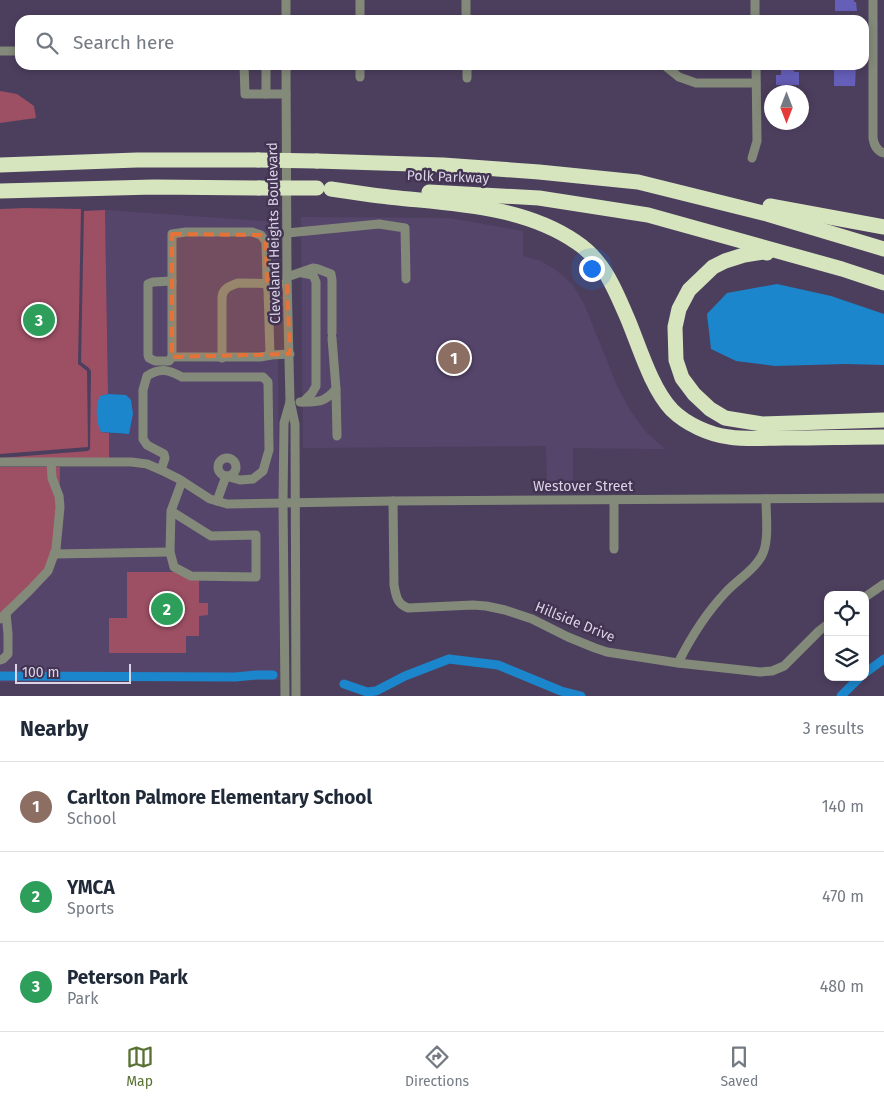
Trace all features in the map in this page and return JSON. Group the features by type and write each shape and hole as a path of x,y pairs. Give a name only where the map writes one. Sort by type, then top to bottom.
{"highway":[{"name":"Polk Parkway","path":"0,165 137,160 258,160 444,165 539,172 638,182 767,214 884,249"},
{"path":"638,182 884,227"},
{"name":"Polk Parkway","path":"0,191 154,187 324,188 463,193 548,199 648,215 884,283"},
{"path":"324,188 372,195 465,204 539,222 578,243 598,262 614,286 657,391 672,410 691,424 718,435 729,437 884,437"},
{"path":"842,270 763,252 744,255 713,267 689,290 679,309 675,327 676,360 682,378 694,394 710,409 725,418 762,424 884,420"}],"street":[{"path":"286,0 286,15"},
{"path":"360,0 360,15"},
{"path":"466,0 466,15"},
{"path":"755,0 755,15"},
{"path":"873,0 873,138 877,150 884,154"},
{"path":"0,51 15,51"},
{"path":"244,70 245,94 286,94"},
{"path":"266,70 266,94"},
{"name":"Cleveland Heights Boulevard","path":"286,70 287,281 290,401 295,424 296,696"},
{"path":"360,70 360,77"},
{"path":"467,70 467,78"},
{"path":"670,70 679,77 696,83 756,83"},
{"path":"752,158 757,141 756,70"},
{"path":"287,233 379,224 405,228 406,279"},
{"path":"172,281 148,284 148,355 149,358 155,361 169,361 172,357 172,281 172,234 186,232 252,232 261,235 266,242 270,355"},
{"path":"222,358 223,292 230,286 287,281 313,268 331,274 337,436"},
{"path":"302,273 313,275 316,282 316,386 304,402"},
{"path":"172,357 222,358 290,354"},
{"path":"0,462 132,462 147,464 182,481 210,499 217,501 226,476 240,480 253,479 263,471 269,450 268,382 263,377 182,377 171,371 155,370 147,376 143,390 143,439 147,445 164,454 165,458 160,470"},
{"path":"290,401 321,401 328,398 336,389"},
{"name":"Cleveland Heights Boulevard","path":"285,696 284,423 290,401"},
{"path":"0,660 8,654 8,634 3,616 48,571 56,549 60,507 59,496 52,478 52,462"},
{"path":"171,511 211,536 256,535 256,577 191,576 174,567 170,552 171,511 182,481"},
{"name":"Westover Street","path":"217,501 227,504 884,498"},
{"path":"678,662 706,614 758,562 763,554 766,536 766,499"},
{"path":"614,500 614,549"},
{"name":"Hillside Drive","path":"393,501 394,585 396,597 404,607 414,609 431,606 486,606 532,619 595,648 618,654 760,672 772,671 784,666 824,627"},
{"path":"54,554 170,552"},
{"path":"869,594 884,584"}],"highlighted area":[{"path":"172,234 261,235 266,242 267,284 287,284 290,354 172,357"}],"shaded area":[{"path":"0,91 17,94 34,106 36,118 0,123"},
{"path":"0,209 81,209 78,364 87,371 88,447 0,454"},
{"path":"105,210 277,222 277,280 271,279 269,239 262,231 252,228 186,228 171,230 168,234 173,362 261,361 278,359 279,498 227,499 212,495 181,475 162,466 109,458 109,433 124,434 131,427 133,414 132,405 114,394 108,394"},
{"path":"105,210 108,394 101,396 98,414 101,432 109,433 109,458 0,458 88,451 90,449 91,371 81,362 84,211"},
{"path":"301,217 450,218 523,231 523,256 541,261 556,270 572,284 584,304 617,386 631,412 646,432 665,449 573,448 573,484 547,485 546,446 303,448"},
{"path":"252,237 259,239 262,244 263,279 237,279 228,282 220,289 218,353 176,353 176,238"},
{"path":"238,288 264,288 266,351 226,353 226,294"},
{"path":"0,467 60,467 59,557 0,613"},
{"path":"60,467 131,467 147,469 178,483 216,506 226,508 279,507 280,680 0,682 0,613 59,557"},
{"path":"127,572 199,572 199,603 208,603 208,615 199,616 199,636 186,636 186,653 109,653 109,618 127,618"}],"water":[{"path":"777,284 831,296 884,314 884,365 775,366 736,361 711,349 707,314 727,293"},
{"path":"108,394 126,395 131,400 133,414 129,434 101,432 97,419 97,404 100,396"}],"building":[{"path":"835,0 854,0 857,11 835,11"},
{"path":"781,70 799,72 799,85 776,85 776,75 781,75"},
{"path":"834,70 856,70 855,86 834,86"}],"waterway":[{"path":"344,684 367,692 376,691 405,676 449,659 498,665 561,691 581,696"},
{"path":"869,670 884,659"},
{"path":"0,676 235,677 273,675"},
{"path":"841,696 856,681"}],"place":[{"name":"Peterson Park","path":"39,320"},
{"name":"Carlton Palmore Elementary School","path":"454,358"},
{"name":"YMCA","path":"167,609"}]}
